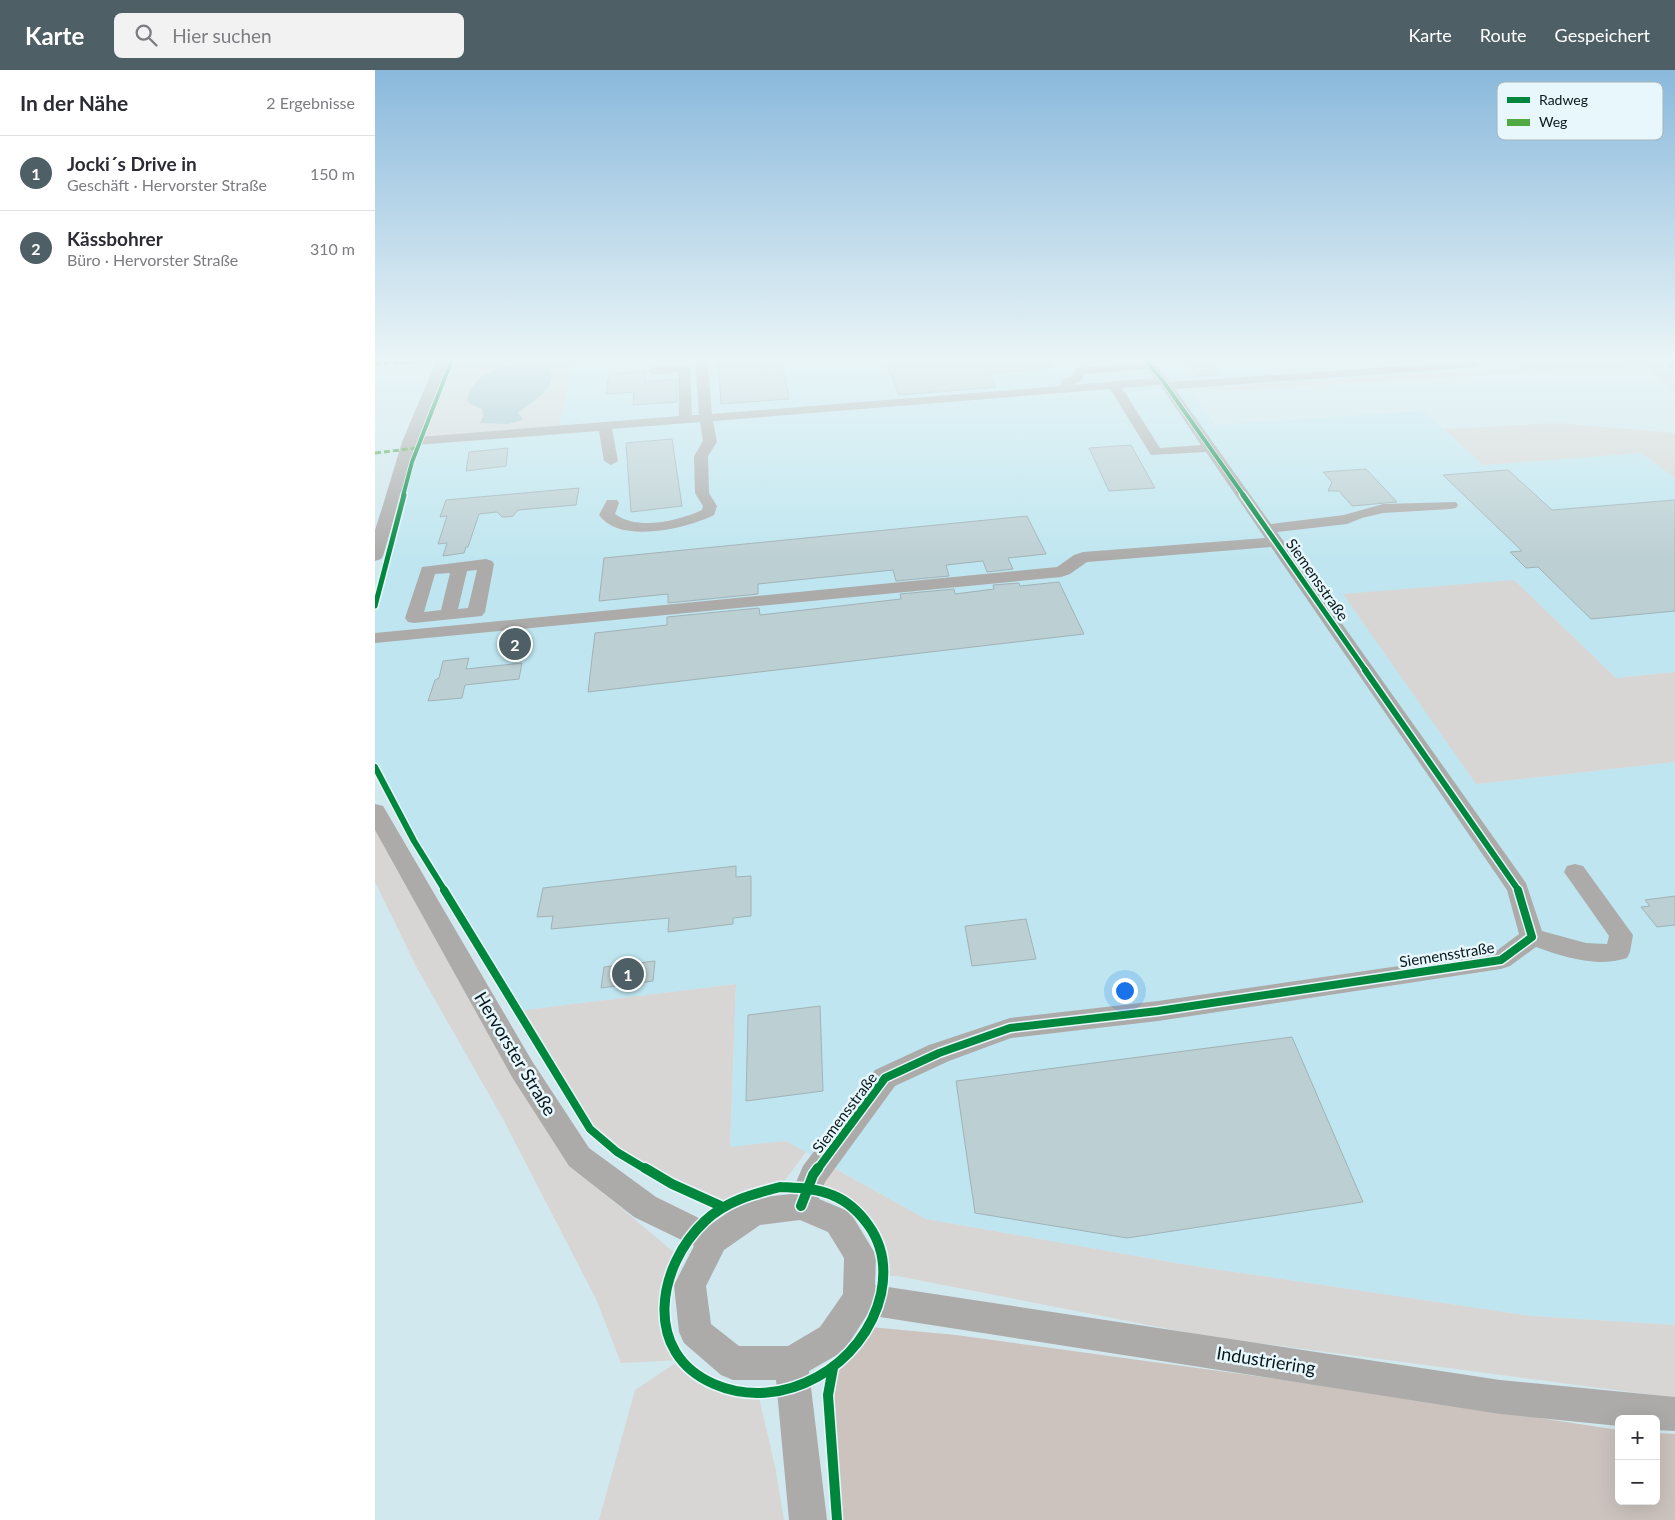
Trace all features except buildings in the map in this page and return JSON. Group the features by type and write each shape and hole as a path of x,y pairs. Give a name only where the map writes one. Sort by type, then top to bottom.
{"street":[{"path":"375,556 416,425"},
{"path":"409,442 565,425"},
{"path":"607,425 611,461"},
{"path":"611,504 607,515 611,520 632,526 692,521 709,512 710,506 702,493 701,456 703,449 710,442 708,425"},
{"path":"1139,425 1156,452 1210,448"},
{"name":"Siemensstraße","path":"801,1206 813,1175 885,1078 939,1053 1010,1028 1158,1011 1501,960 1532,937 1518,889 1193,425"},
{"path":"375,638 453,620 476,612 486,564 429,570 414,618 453,620 1061,572 1070,568 1078,559 1083,557 1271,535 1347,519 1357,513 1371,510 1451,505"},
{"path":"453,620 460,567"},
{"name":"Hervorster Straße","path":"375,811 522,1069 579,1157 645,1207 713,1240"},
{"path":"1532,937 1581,951 1608,954 1618,952 1621,935 1575,872"},
{"path":"801,1206 839,1222 860,1255 859,1298 832,1339 791,1362 733,1363 697,1332 690,1285 713,1240 754,1212 801,1206"},
{"name":"Industriering","path":"859,1298 1500,1397 1675,1414"},
{"path":"791,1362 808,1520"}],"shaded area":[{"path":"426,425 1438,425 1483,465 1641,453 1675,478 1675,672 1616,678 1514,580 1476,784 1675,762 1675,1325 1531,1316 1187,1265 926,1219 786,1141 730,1148 736,984 517,1011 414,841 375,767 375,606 419,441"},
{"path":"426,425 559,425 558,430 419,441"},
{"path":"1526,425 1577,425 1675,433 1675,478 1641,453 1483,465 1444,429"},
{"path":"1514,580 1616,678 1675,672 1675,762 1476,784 1343,594"},
{"path":"375,825 575,1169 677,1255 666,1283 664,1301 665,1318 675,1349 684,1362 710,1382 727,1389 758,1393 776,1471 784,1520 599,1520 635,1390 680,1360 621,1363 596,1299 503,1119 418,970 375,882"},
{"path":"736,984 730,1147 786,1141 806,1152 780,1187 751,1194 723,1207 672,1184 617,1152 590,1129 517,1011"},
{"path":"823,1162 926,1219 1187,1265 1531,1316 1675,1325 1675,1398 1205,1336 897,1276 884,1276 884,1264 878,1241 873,1230 865,1220 848,1203 838,1197 808,1188"},
{"path":"870,1327 956,1335 1284,1380 1615,1429 1615,1505 1660,1505 1660,1433 1675,1434 1675,1520 837,1520 828,1395 833,1368 854,1349"}],"marked path":[{"path":"375,453 417,448"}],"cycle path":[{"path":"375,606 412,462 427,425"},
{"path":"801,1206 813,1175 885,1078 939,1053 1010,1028 1158,1011 1501,960 1532,937 1518,889 1194,425"},
{"path":"375,767 414,841 590,1129 617,1152 672,1184 723,1207"},
{"path":"780,1187 825,1192 839,1198 861,1215 875,1235 883,1258 883,1282 878,1306 867,1329 852,1350 826,1373 787,1389 761,1393 731,1390 712,1384 696,1373 682,1360 670,1341 664,1320 664,1298 669,1276 678,1255 690,1236 706,1220 723,1207 737,1200 780,1187"},
{"path":"833,1368 828,1395 837,1520"}],"place":[{"name":"Kässbohrer","path":"515,644"},
{"name":"Jocki´s Drive in","path":"628,974"}]}
